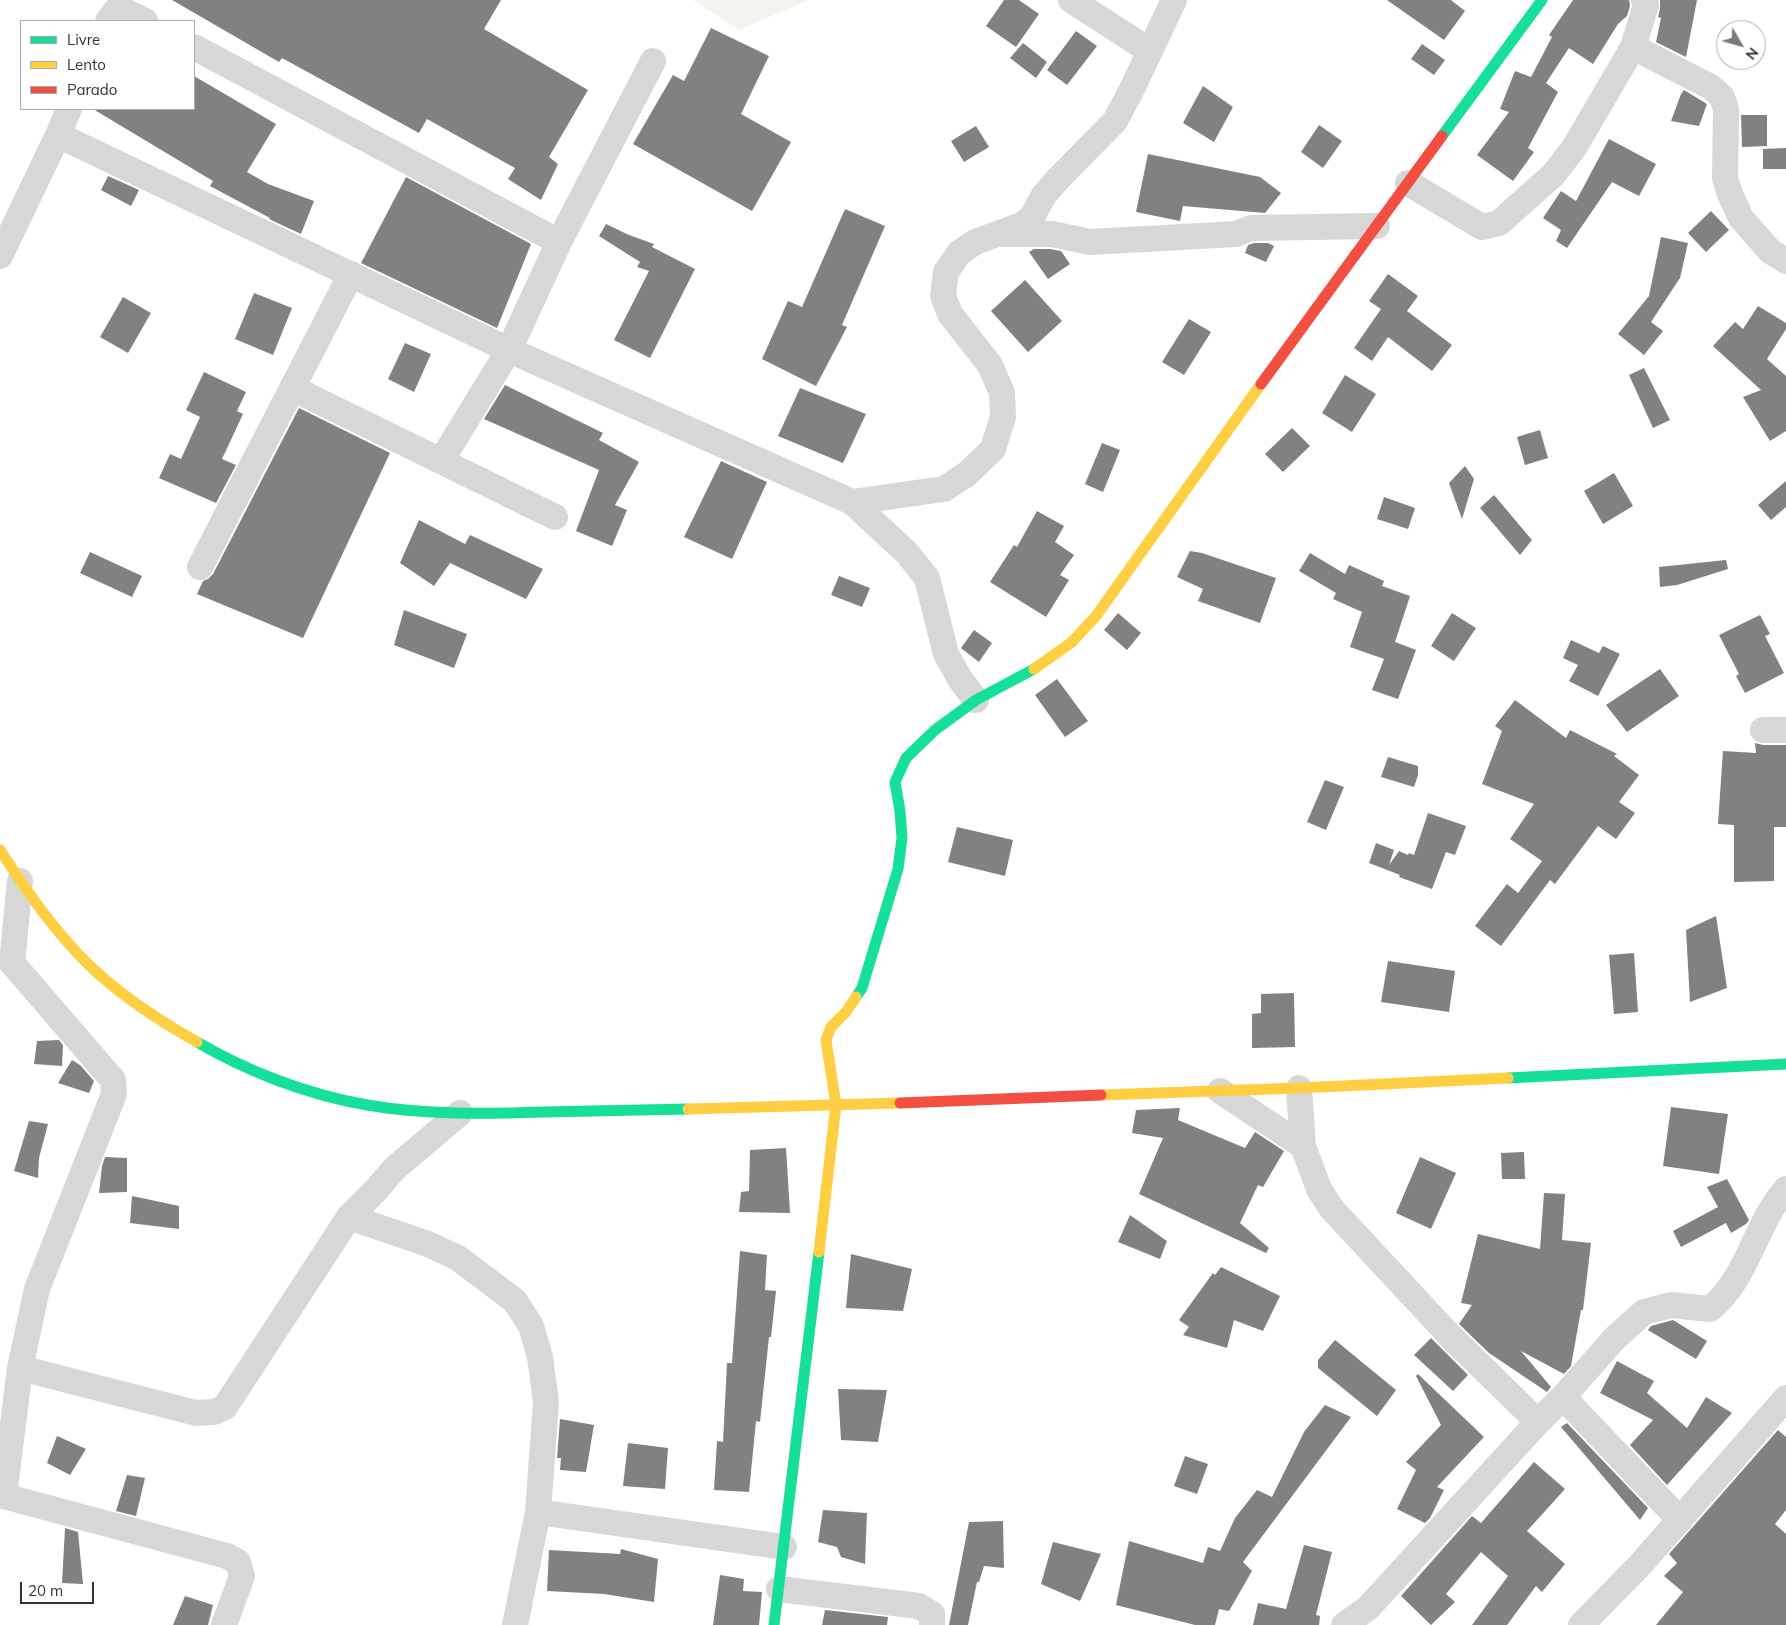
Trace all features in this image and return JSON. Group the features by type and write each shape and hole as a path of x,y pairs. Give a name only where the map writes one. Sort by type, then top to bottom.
{"street":[{"path":"1071,0 1150,52"},
{"path":"852,502 944,489 967,474 993,449 1003,417 1002,393 990,365 950,314 943,296 946,272 959,253 976,242 1022,225 1032,216 1044,195 1058,179 1114,121 1132,89 1174,0"},
{"path":"774,1625 836,1106 826,1040 831,1027 846,1012 862,988 898,870 902,838 895,782 906,758 935,730 976,700 1044,664 1072,642 1096,616 1218,442 1542,0"},
{"path":"1408,183 1482,227 1499,223 1553,176 1574,148 1633,47 1646,5 1644,0"},
{"path":"109,20 118,8 144,20"},
{"path":"1633,47 1711,87 1722,97 1726,109 1725,178 1730,194 1741,218 1770,251 1786,262"},
{"path":"195,48 559,242"},
{"path":"441,461 509,350 559,242 654,61"},
{"path":"0,256 69,110"},
{"path":"58,135 509,350 852,502 907,553 927,578 946,654 960,679 976,700"},
{"path":"996,234 1052,234 1090,242 1236,234 1251,228 1377,226"},
{"path":"200,566 350,274"},
{"path":"292,388 555,517"},
{"path":"0,850 20,881 56,928 89,964 130,999 181,1033 224,1057 279,1080 330,1097 385,1108 436,1113 523,1114 836,1106 1299,1088 1786,1064"},
{"path":"20,881 6,965 113,1080 114,1094 37,1289 20,1368 2,1496 227,1556 238,1562 242,1576 224,1625"},
{"path":"1299,1088 1303,1146 1319,1189 1331,1208 1450,1336 1538,1422"},
{"path":"1220,1091 1303,1146"},
{"path":"20,1368 196,1413 214,1412 225,1407 349,1217 394,1169 460,1113"},
{"path":"1344,1625 1368,1608 1538,1422 1564,1397 1616,1338 1644,1312 1671,1305 1710,1309 1721,1300 1731,1286 1774,1203 1786,1190"},
{"path":"349,1217 428,1244 458,1258 516,1301 531,1326 540,1357 546,1402 538,1512 515,1625"},
{"path":"1564,1397 1680,1520"},
{"path":"1581,1625 1640,1565 1786,1398"},
{"path":"538,1512 784,1547"},
{"path":"779,1589 919,1606 932,1614 932,1625"}],"shaded area":[{"path":"693,0 808,0 739,30"}],"building":[{"path":"172,0 501,0 484,29 588,90 549,157 558,164 541,200 508,179 515,168 427,119 419,133 282,58 279,62"},
{"path":"1004,0 1019,0 1039,14 1016,47 986,26"},
{"path":"1387,0 1451,0 1465,11 1444,40"},
{"path":"1573,0 1629,0 1630,6 1627,16 1618,24 1593,64 1569,48 1546,83 1558,92 1528,148 1534,152 1513,181 1477,155 1509,112 1500,109 1515,71 1531,77 1552,37 1549,35"},
{"path":"1660,0 1697,0 1686,57 1656,42 1661,18 1658,17"},
{"path":"711,28 769,56 741,114 791,142 752,211 633,144 673,75 684,81"},
{"path":"1076,31 1097,46 1067,85 1047,70"},
{"path":"1023,43 1047,62 1036,78 1010,58"},
{"path":"1422,44 1445,60 1434,75 1411,59"},
{"path":"195,77 276,124 247,172 268,184 314,201 301,234 269,219 210,186 213,181 95,110 195,110"},
{"path":"1203,86 1233,107 1214,142 1183,123"},
{"path":"1684,90 1707,104 1699,126 1671,121"},
{"path":"1741,115 1767,115 1767,146 1742,147"},
{"path":"1319,125 1342,141 1323,168 1301,152"},
{"path":"976,126 989,147 964,162 951,141"},
{"path":"1609,139 1656,164 1639,196 1612,182 1567,248 1556,241 1561,230 1543,218 1561,191 1576,201"},
{"path":"1786,148 1786,169 1763,169 1763,149"},
{"path":"1148,154 1260,177 1281,193 1265,213 1183,206 1180,221 1136,212"},
{"path":"108,176 139,190 131,206 101,190"},
{"path":"406,177 531,244 497,328 361,263"},
{"path":"845,209 885,226 842,325 847,327 816,386 762,359 788,301 802,307"},
{"path":"1711,211 1729,230 1706,252 1688,233"},
{"path":"606,224 654,244 652,247 695,269 650,358 614,340 649,271 637,267 640,262 599,236"},
{"path":"1661,237 1688,243 1680,278 1651,322 1663,331 1644,355 1618,334 1649,296"},
{"path":"1268,243 1274,246 1266,262 1245,253 1248,245"},
{"path":"1034,249 1061,251 1070,264 1048,279 1029,252"},
{"path":"1388,274 1418,296 1407,311 1452,345 1432,371 1388,337 1372,361 1354,348 1381,309 1369,301"},
{"path":"1025,280 1062,321 1028,352 991,311"},
{"path":"254,293 292,308 273,355 235,339"},
{"path":"123,297 151,313 128,353 100,337"},
{"path":"1758,306 1786,323 1786,329 1767,359 1786,376 1786,431 1770,441 1743,397 1761,390 1713,346 1735,322 1743,329"},
{"path":"1189,319 1211,332 1184,375 1162,362"},
{"path":"405,343 431,354 414,392 388,379"},
{"path":"1644,368 1670,420 1653,428 1629,375"},
{"path":"204,372 246,392 237,411 243,414 222,459 236,465 216,503 159,478 170,454 181,459 200,417 186,410"},
{"path":"1345,375 1376,394 1352,432 1322,413"},
{"path":"505,385 603,433 599,440 639,462 615,505 627,510 612,546 576,531 599,470 484,419"},
{"path":"800,388 866,414 843,463 778,436"},
{"path":"299,408 390,453 303,638 197,594 203,581 213,574"},
{"path":"1292,428 1310,446 1283,472 1265,454"},
{"path":"1540,430 1548,458 1525,465 1517,437"},
{"path":"1102,443 1120,450 1103,492 1085,484"},
{"path":"721,461 767,482 732,559 684,537"},
{"path":"1465,466 1474,479 1462,519 1449,483"},
{"path":"1614,473 1633,506 1603,524 1584,491"},
{"path":"1786,481 1786,507 1771,520 1758,505"},
{"path":"1494,495 1532,540 1520,555 1480,508"},
{"path":"1384,497 1415,508 1408,529 1377,519"},
{"path":"1037,511 1064,526 1055,542 1074,555 1060,575 1069,580 1046,617 990,582 1014,545 1017,547"},
{"path":"419,520 465,544 470,535 543,569 526,599 450,563 434,586 400,563"},
{"path":"1190,551 1202,553 1276,578 1260,623 1198,601 1203,589 1177,577"},
{"path":"90,552 142,576 132,597 80,573"},
{"path":"1310,553 1345,574 1349,565 1384,581 1382,586 1410,596 1395,642 1416,650 1398,699 1372,690 1384,659 1350,647 1362,612 1333,599 1336,593 1299,571"},
{"path":"1726,560 1728,569 1677,585 1660,587 1659,567"},
{"path":"839,576 870,588 862,607 831,595"},
{"path":"404,610 467,634 454,668 394,645"},
{"path":"1118,613 1141,633 1127,650 1104,630"},
{"path":"1452,613 1476,628 1454,661 1431,646"},
{"path":"1760,615 1770,634 1765,636 1784,673 1745,693 1736,676 1739,674 1719,635"},
{"path":"974,630 992,643 979,662 961,648"},
{"path":"1571,640 1599,653 1603,646 1620,654 1598,696 1569,681 1578,665 1563,658"},
{"path":"1660,669 1679,696 1627,732 1606,705"},
{"path":"1057,679 1088,721 1065,737 1035,695"},
{"path":"1515,700 1566,738 1570,730 1617,754 1614,756 1639,775 1619,802 1635,813 1616,839 1598,826 1555,884 1550,880 1501,946 1475,926 1507,884 1518,893 1542,861 1510,839 1534,804 1482,784 1502,731 1495,726"},
{"path":"1755,743 1786,745 1786,827 1774,827 1774,881 1734,882 1734,825 1718,824 1723,751 1756,753"},
{"path":"1388,757 1418,766 1418,775 1414,787 1381,777"},
{"path":"1325,780 1344,787 1326,830 1307,822"},
{"path":"1428,813 1466,826 1455,855 1446,852 1432,889 1369,863 1376,843 1394,850 1389,865 1399,851 1408,855 1409,853 1414,855"},
{"path":"957,827 1013,840 1005,876 948,862"},
{"path":"1716,916 1727,988 1690,1002 1686,930"},
{"path":"1634,953 1638,1012 1614,1014 1609,955"},
{"path":"1388,961 1455,971 1449,1012 1381,1002"},
{"path":"1294,993 1295,1047 1252,1048 1252,1014 1261,1013 1261,994"},
{"path":"59,1040 63,1045 62,1066 34,1064 37,1041"},
{"path":"72,1060 80,1065 94,1081 89,1093 58,1083"},
{"path":"1671,1107 1728,1114 1719,1174 1663,1166"},
{"path":"1180,1108 1178,1120 1245,1148 1255,1132 1284,1151 1263,1187 1258,1185 1240,1223 1269,1248 1266,1253 1139,1194 1163,1138 1132,1133 1136,1110"},
{"path":"29,1121 48,1124 39,1158 38,1178 14,1171"},
{"path":"786,1148 790,1213 739,1212 741,1192 749,1191 750,1150"},
{"path":"1524,1152 1525,1179 1502,1179 1501,1153"},
{"path":"105,1157 127,1158 127,1192 99,1193"},
{"path":"1420,1157 1456,1173 1431,1229 1396,1213"},
{"path":"1727,1179 1749,1220 1731,1233 1726,1223 1681,1247 1673,1231 1718,1207 1707,1187"},
{"path":"1544,1193 1565,1194 1562,1240 1591,1243 1583,1310 1581,1310 1571,1366 1564,1374 1521,1351 1551,1387 1547,1392 1489,1353 1459,1324 1472,1305 1461,1303 1478,1234 1540,1249"},
{"path":"132,1196 179,1206 179,1229 130,1223"},
{"path":"1130,1215 1167,1241 1160,1259 1118,1242"},
{"path":"740,1251 767,1255 765,1290 776,1291 760,1422 756,1421 749,1492 714,1490 717,1441 723,1442 727,1363 732,1363"},
{"path":"851,1254 912,1269 903,1311 846,1308"},
{"path":"1221,1267 1280,1296 1263,1331 1234,1320 1227,1348 1183,1335 1189,1327 1179,1320 1213,1273 1215,1275"},
{"path":"1673,1320 1707,1341 1696,1359 1648,1330 1651,1326"},
{"path":"1431,1338 1468,1375 1453,1391 1414,1355"},
{"path":"1335,1340 1396,1390 1377,1416 1318,1368 1318,1360"},
{"path":"1617,1361 1654,1381 1647,1393 1687,1428 1706,1397 1732,1413 1667,1485 1630,1445 1653,1420 1600,1393"},
{"path":"1418,1374 1484,1437 1437,1487 1444,1490 1430,1518 1425,1523 1397,1509 1416,1470 1406,1462 1441,1425 1416,1376"},
{"path":"838,1389 887,1390 878,1442 841,1440"},
{"path":"1325,1405 1351,1417 1243,1562 1252,1571 1229,1611 1219,1609 1215,1625 1195,1625 1116,1605 1129,1541 1203,1563 1208,1547 1220,1551 1235,1518 1257,1490 1272,1497 1304,1432"},
{"path":"560,1419 594,1425 586,1472 560,1470 561,1458 557,1458"},
{"path":"1567,1423 1648,1508 1640,1520 1561,1427"},
{"path":"1778,1430 1786,1437 1786,1510 1775,1524 1786,1534 1786,1625 1656,1625 1683,1592 1664,1576 1677,1563 1669,1554"},
{"path":"57,1436 86,1449 70,1475 47,1463"},
{"path":"628,1443 668,1448 665,1489 623,1486"},
{"path":"1185,1456 1208,1464 1197,1494 1174,1486"},
{"path":"1534,1462 1565,1489 1527,1531 1565,1564 1542,1592 1536,1586 1507,1625 1472,1625 1508,1576 1481,1552 1446,1594 1455,1602 1431,1625 1401,1596 1472,1516 1481,1523"},
{"path":"127,1475 145,1478 136,1516 116,1511"},
{"path":"823,1510 867,1513 865,1564 841,1557 837,1547 818,1542"},
{"path":"1003,1521 1004,1568 984,1566 979,1582 977,1582 968,1625 949,1625 969,1522"},
{"path":"65,1528 78,1532 83,1584 62,1583"},
{"path":"1053,1542 1101,1554 1080,1601 1041,1584"},
{"path":"1304,1545 1332,1552 1316,1615 1320,1616 1319,1625 1253,1625 1258,1603 1286,1609"},
{"path":"621,1549 658,1559 654,1602 604,1594 547,1591 549,1550 620,1554"},
{"path":"720,1575 744,1579 743,1591 762,1592 759,1625 713,1625"},
{"path":"185,1596 213,1605 208,1625 173,1625"},
{"path":"825,1610 888,1617 887,1625 822,1625"}],"traffic: fast":[{"path":"1442,136 1542,0"},
{"path":"856,997 862,988 898,869 902,838 895,782 906,758 935,730 976,700 1034,669"},
{"path":"197,1042 237,1063 279,1081 301,1089 367,1105 411,1111 478,1113 688,1109"},
{"path":"1508,1078 1786,1064"},
{"path":"774,1625 819,1252"}],"traffic: slow":[{"path":"1034,669 1072,642 1096,616 1261,384"},
{"path":"0,850 52,924 89,965 140,1007 197,1042"},
{"path":"819,1252 836,1105 826,1040 831,1027 846,1012 856,997"},
{"path":"1101,1095 1508,1078"},
{"path":"688,1109 900,1103"}],"traffic: jam":[{"path":"1261,384 1442,136"},
{"path":"900,1103 1101,1095"}]}
